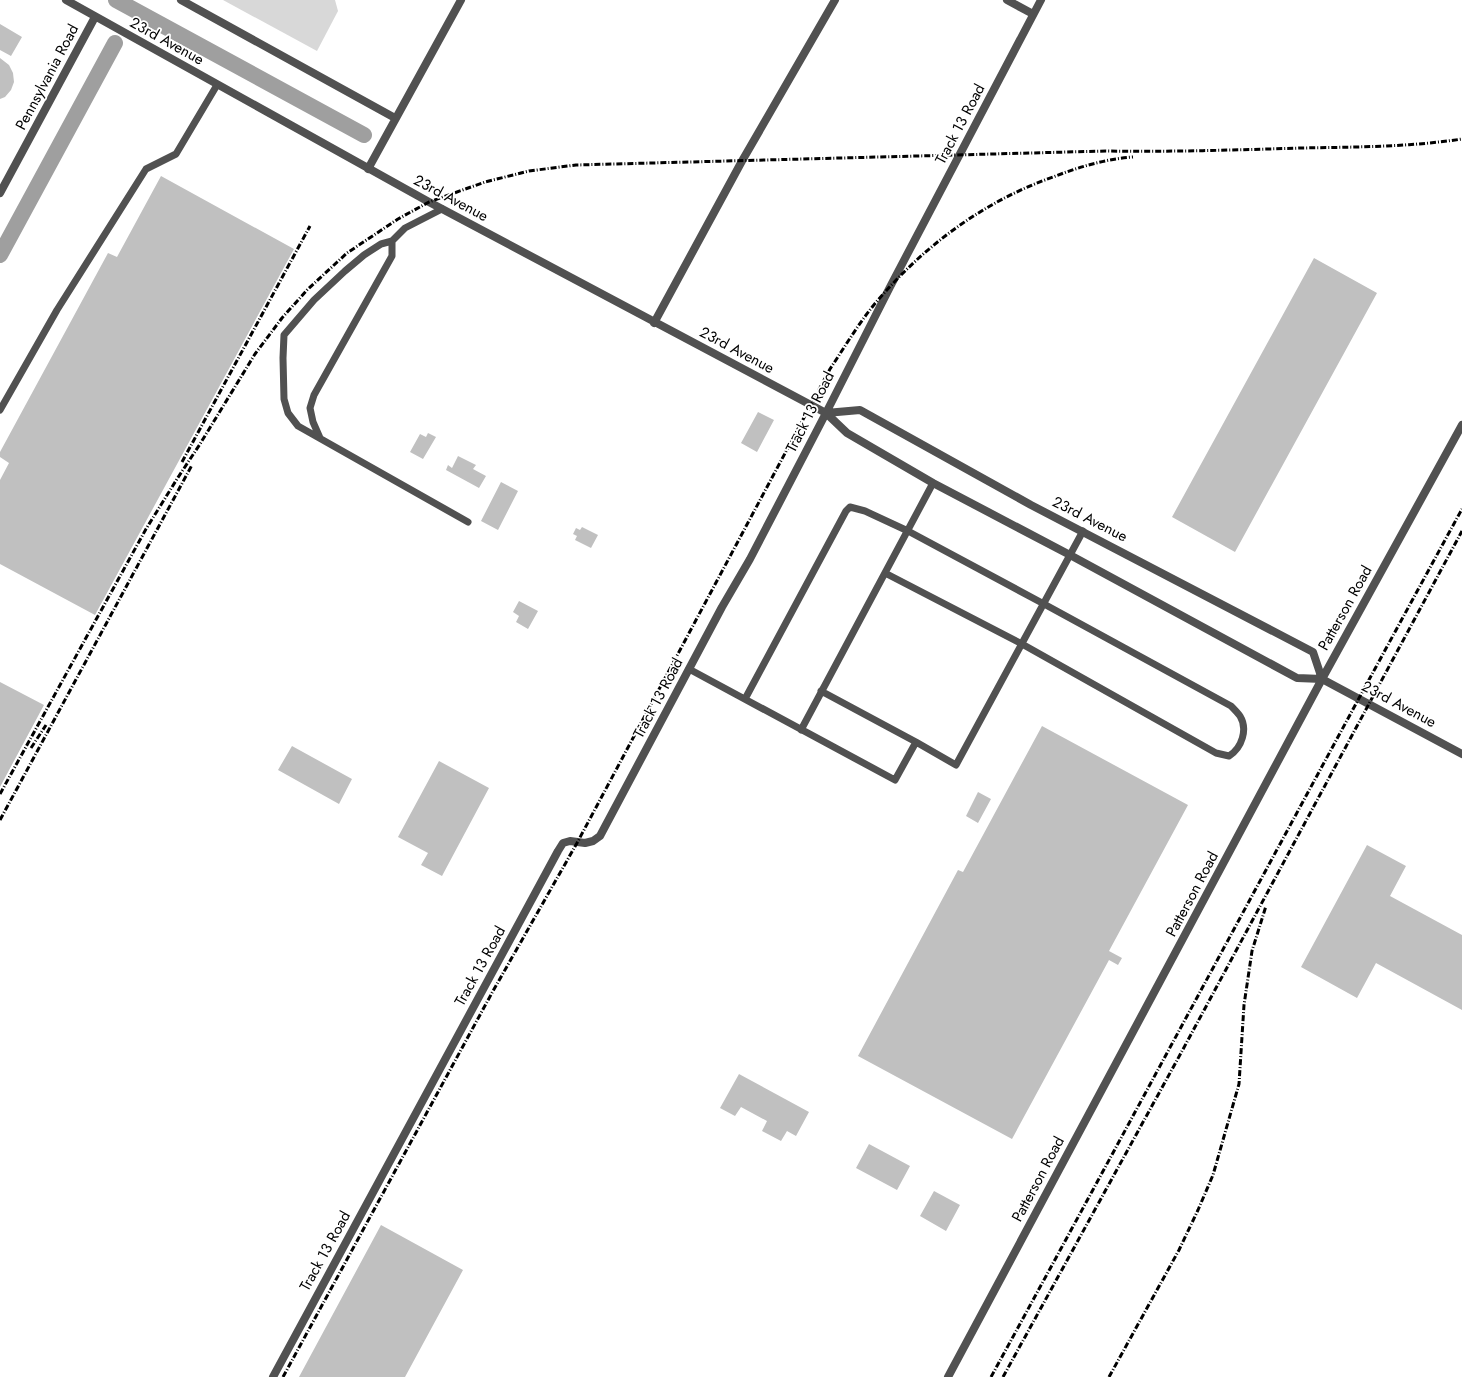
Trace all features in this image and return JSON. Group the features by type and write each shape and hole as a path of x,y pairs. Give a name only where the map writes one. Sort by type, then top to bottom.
{"street":[{"name":"23rd Avenue","path":"66,0 368,169 654,323 826,413 847,433 933,484 1070,555 1297,678 1322,680 1462,754"},
{"path":"181,0 395,118"},
{"path":"368,169 461,0"},
{"path":"654,323 742,161 835,0"},
{"path":"1007,0 1034,14"},
{"name":"Track 13 Road","path":"272,1377 558,851 563,843 570,841 585,843 593,841 600,836 689,669 750,559 890,287 1041,0"},
{"name":"Pennsylvania Road","path":"0,193 95,17"},
{"name":"23rd Avenue","path":"826,413 860,410 1031,505 1313,652 1322,680"},
{"name":"Patterson Road","path":"948,1377 1322,680 1462,425"}],"lane":[{"path":"0,410 57,310 146,170 176,154 217,85"},
{"path":"442,209 405,228 392,241 381,244 364,255 314,300 284,335 284,399 288,414 298,426 468,522"},
{"path":"320,438 313,422 310,408 314,395 392,256 392,241"},
{"path":"801,730 933,484"},
{"path":"745,699 846,511 850,507 865,510 908,532 1231,706 1240,716 1244,728 1242,738 1236,752 1229,756 1216,753 1022,644 885,573"},
{"path":"821,691 956,765 1083,531"},
{"path":"689,669 895,780 916,742"}],"shaded area":[{"path":"223,0 335,0 338,11 317,51"}],"building":[{"path":"0,24 22,37 11,56 0,50"},
{"path":"0,58 9,65 13,73 14,82 11,90 5,97 0,99"},
{"path":"161,176 294,249 95,615 0,564 0,480 9,463 0,457 0,452 108,253 117,257"},
{"path":"1314,258 1377,293 1235,552 1172,517"},
{"path":"758,412 774,420 757,452 741,443"},
{"path":"428,433 436,437 423,459 410,452 420,434 426,437"},
{"path":"458,456 476,465 473,469 486,476 479,488 446,470 448,465 452,468"},
{"path":"501,482 518,491 498,530 481,521"},
{"path":"582,527 598,535 591,548 575,540 577,536 573,534 576,528 580,530"},
{"path":"519,601 538,611 528,629 516,622 519,616 513,612"},
{"path":"0,682 44,705 0,787"},
{"path":"1042,726 1188,805 1109,951 1122,958 1118,965 1109,960 1012,1139 858,1056 958,870 963,872"},
{"path":"292,746 352,779 339,804 278,770"},
{"path":"439,761 489,788 442,876 421,865 428,853 398,837"},
{"path":"978,792 991,799 978,823 966,816"},
{"path":"1367,845 1406,866 1390,896 1462,935 1462,1010 1376,963 1357,998 1301,967"},
{"path":"739,1074 809,1112 796,1136 787,1131 781,1141 762,1131 767,1121 741,1107 735,1116 720,1108"},
{"path":"869,1144 910,1166 897,1190 856,1168"},
{"path":"934,1191 960,1205 946,1231 920,1216"},
{"path":"381,1225 463,1270 405,1377 299,1377"}],"waterway":[{"path":"116,0 364,135"},
{"path":"0,255 115,43"}],"railway":[{"path":"0,794 146,529 255,354 282,318 307,290 347,253 398,219 429,202 485,182 529,171 576,165 1106,151 1204,151 1362,147 1422,144 1462,139"},
{"path":"283,1377 493,991 577,843 830,369 862,321 873,306 911,265 954,229 978,214 1027,187 1063,173 1102,162 1133,157"},
{"path":"182,462 310,226"},
{"path":"0,820 192,465"},
{"path":"991,1377 1462,509"},
{"path":"1003,1377 1181,1053 1462,531"},
{"path":"31,748 46,725"},
{"path":"1109,1377 1179,1250 1213,1175 1239,1084 1244,1005 1252,951 1266,906"}]}
